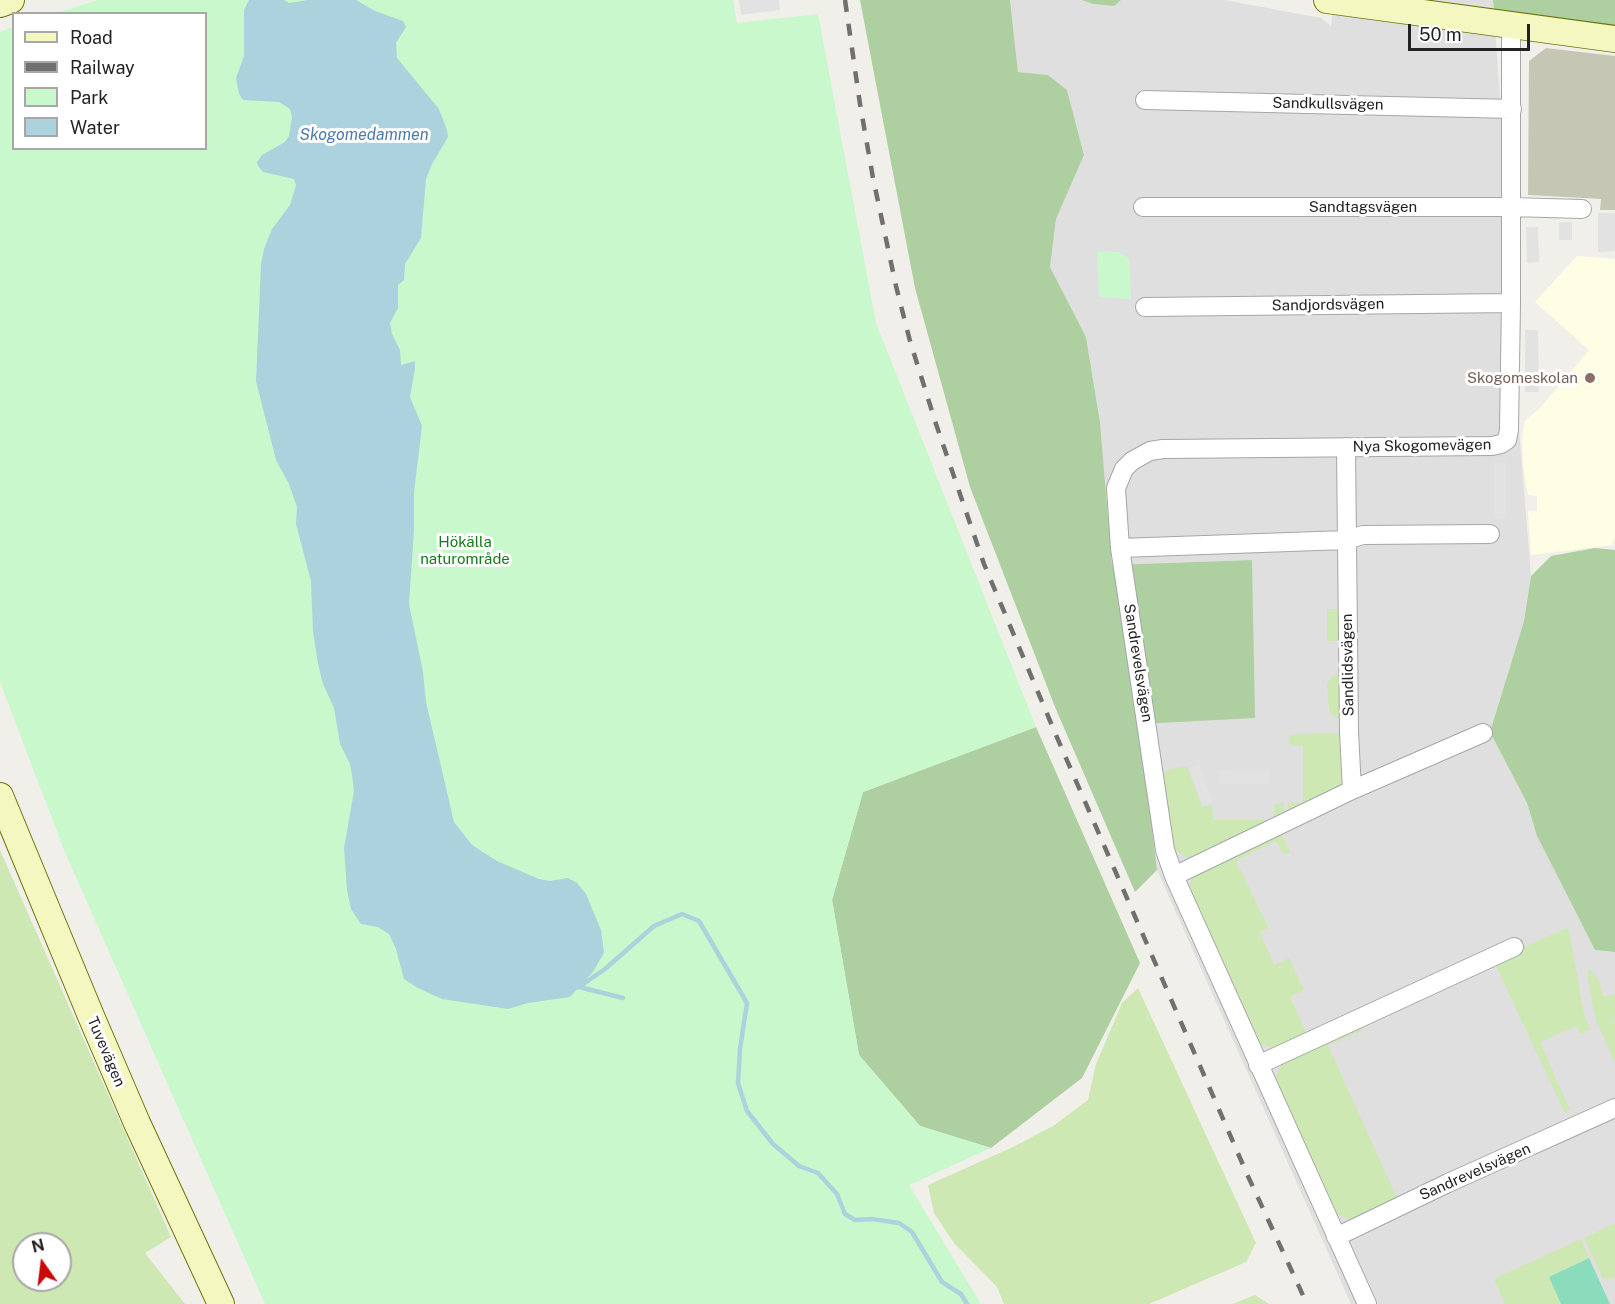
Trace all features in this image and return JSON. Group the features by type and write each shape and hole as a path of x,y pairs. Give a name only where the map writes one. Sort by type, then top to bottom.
{"main road":[{"path":"0,4 11,0"},
{"path":"1327,0 1615,39"},
{"name":"Tuvevägen","path":"0,796 133,1113 221,1304"}],"street":[{"name":"Nya Skogomevägen","path":"1139,456 1163,449 1492,446 1507,440 1511,303 1511,26"},
{"name":"Sandkullsvägen","path":"1145,100 1512,109"},
{"name":"Sandtagsvägen","path":"1143,207 1582,209"},
{"name":"Sandjordsvägen","path":"1145,307 1511,303"},
{"name":"Sandlidsvägen","path":"1346,447 1349,732 1352,790"},
{"name":"Sandrevelsvägen","path":"1139,456 1124,469 1116,488 1120,548 1165,850 1174,876 1258,1065 1367,1304"},
{"path":"1120,548 1346,540 1363,535 1490,534"},
{"path":"1174,876 1352,790 1483,733"},
{"path":"1258,1065 1514,947"},
{"name":"Sandrevelsvägen","path":"1336,1237 1448,1183 1615,1108"}],"shaded area":[{"path":"739,0 779,0 780,10 741,15"},
{"path":"1010,0 1082,0 1093,4 1114,6 1121,0 1224,0 1321,18 1331,26 1334,0 1493,0 1519,366 1516,394 1531,576 1524,621 1490,732 1527,803 1537,836 1595,950 1615,952 1615,1304 1351,1304 1157,870 1139,724 1180,721 1251,560 1112,565 1100,422 1086,337 1050,267 1056,219 1084,155 1067,90 1048,75 1018,72"},
{"path":"1546,48 1615,56 1615,210 1600,210 1601,199 1528,195 1529,61"},
{"path":"1598,213 1615,213 1615,251 1598,252"},
{"path":"1559,222 1572,222 1572,240 1559,240"},
{"path":"1526,227 1538,227 1539,262 1527,263"},
{"name":"Skogomeskolan","path":"1577,256 1615,259 1615,536 1612,545 1531,555 1528,511 1537,511 1537,496 1528,495 1523,466 1522,437 1525,421 1541,407 1589,350 1535,302"},
{"path":"1525,330 1538,330 1539,392 1525,392"},
{"path":"1506,462 1506,518 1494,518 1494,463"},
{"path":"1199,764 1213,802 1203,806 1189,768"},
{"path":"1269,770 1269,784 1219,784 1219,771"}],"green space":[{"name":"Hökälla naturområde","path":"98,0 733,0 737,23 818,14 876,323 1036,727 863,792 832,900 859,1055 920,1126 991,1148 909,1185 981,1304 265,1304 64,850 0,682 0,32 12,27 12,150 207,150 207,12 59,12"},
{"path":"860,0 1010,0 1018,72 1048,75 1067,90 1084,155 1056,219 1050,267 1086,337 1100,422 1112,565 1252,560 1255,718 1139,724 1157,870 1135,892 1055,707 970,487 915,288"},
{"path":"1082,0 1121,0 1114,6 1093,4"},
{"path":"1493,0 1615,0 1615,27 1494,12"},
{"path":"1097,251 1119,252 1129,258 1131,299 1099,297"},
{"path":"1595,548 1615,550 1615,952 1595,950 1537,836 1527,803 1490,732 1524,621 1531,576 1551,556"},
{"path":"1327,609 1344,609 1344,641 1327,641"},
{"path":"1343,674 1344,718 1338,718 1331,714 1329,709 1327,687 1333,675"},
{"path":"1036,727 1140,963 1082,1078 991,1148 920,1126 859,1055 832,900 863,792"},
{"path":"1344,734 1345,783 1337,794 1289,816 1288,803 1303,803 1303,746 1290,745 1289,735"},
{"path":"1187,766 1202,807 1212,805 1213,820 1274,820 1274,804 1283,803 1285,818 1189,859 1174,850 1162,775 1168,770"},
{"path":"1281,833 1290,852 1284,855 1276,841 1236,861 1269,928 1260,932 1274,965 1289,958 1304,990 1290,997 1308,1037 1278,1050 1258,1043 1188,889 1196,870"},
{"path":"0,850 171,1237 145,1253 185,1304 0,1304"},
{"path":"1566,928 1569,930 1584,1014 1590,1029 1581,1034 1576,1026 1540,1042 1570,1110 1565,1113 1495,964 1511,953"},
{"path":"1590,970 1599,980 1604,997 1615,994 1615,1020 1613,1022 1615,1025 1615,1063 1596,1020 1587,971"},
{"path":"1138,988 1256,1243 1246,1262 1149,1304 1004,1304 997,1287 954,1243 934,1213 928,1185 1011,1148 1053,1126 1088,1100 1096,1064 1122,1003"},
{"path":"1361,1026 1363,1030 1328,1045 1396,1196 1405,1194 1355,1221 1335,1214 1274,1081 1282,1061"},
{"path":"1615,1223 1615,1278 1603,1279 1584,1238"},
{"path":"1581,1239 1589,1258 1549,1277 1561,1304 1505,1304 1495,1281 1496,1278"},
{"path":"1589,1258 1610,1304 1561,1304 1549,1277"},
{"path":"1255,1295 1269,1304 1233,1304"}],"water":[{"name":"Skogomedammen","path":"249,0 284,0 289,3 309,0 356,0 375,11 403,21 406,27 396,43 397,58 439,109 447,130 448,137 426,179 421,238 405,264 404,280 398,285 398,308 390,323 392,334 400,350 401,365 415,361 410,397 422,426 414,492 409,604 423,672 426,702 454,822 472,845 497,861 539,879 550,881 568,878 577,883 586,894 601,930 604,953 593,972 570,997 528,1003 508,1009 442,999 404,979 396,949 389,934 378,927 361,924 351,909 347,890 344,848 354,791 352,775 350,764 340,744 334,708 323,684 318,664 313,631 311,581 296,524 297,507 289,484 276,460 256,381 261,264 264,249 272,229 290,205 296,185 294,179 263,172 257,162 262,155 285,142 289,136 292,117 290,109 279,102 243,100 239,94 236,78 244,56 244,10"}],"waterway":[{"path":"574,988 605,969 654,926 682,914 699,921 747,1003 740,1049 738,1083 747,1111 773,1144 799,1166 818,1173 837,1194 845,1214 855,1220 872,1219 899,1223 912,1232 942,1282 961,1294 967,1304"},
{"path":"579,987 623,998"}],"railway":[{"path":"845,0 873,178 896,286 910,341 936,424 984,564 1247,1174 1307,1304"}],"place":[{"name":"Skogomeskolan","path":"1590,378"}]}
